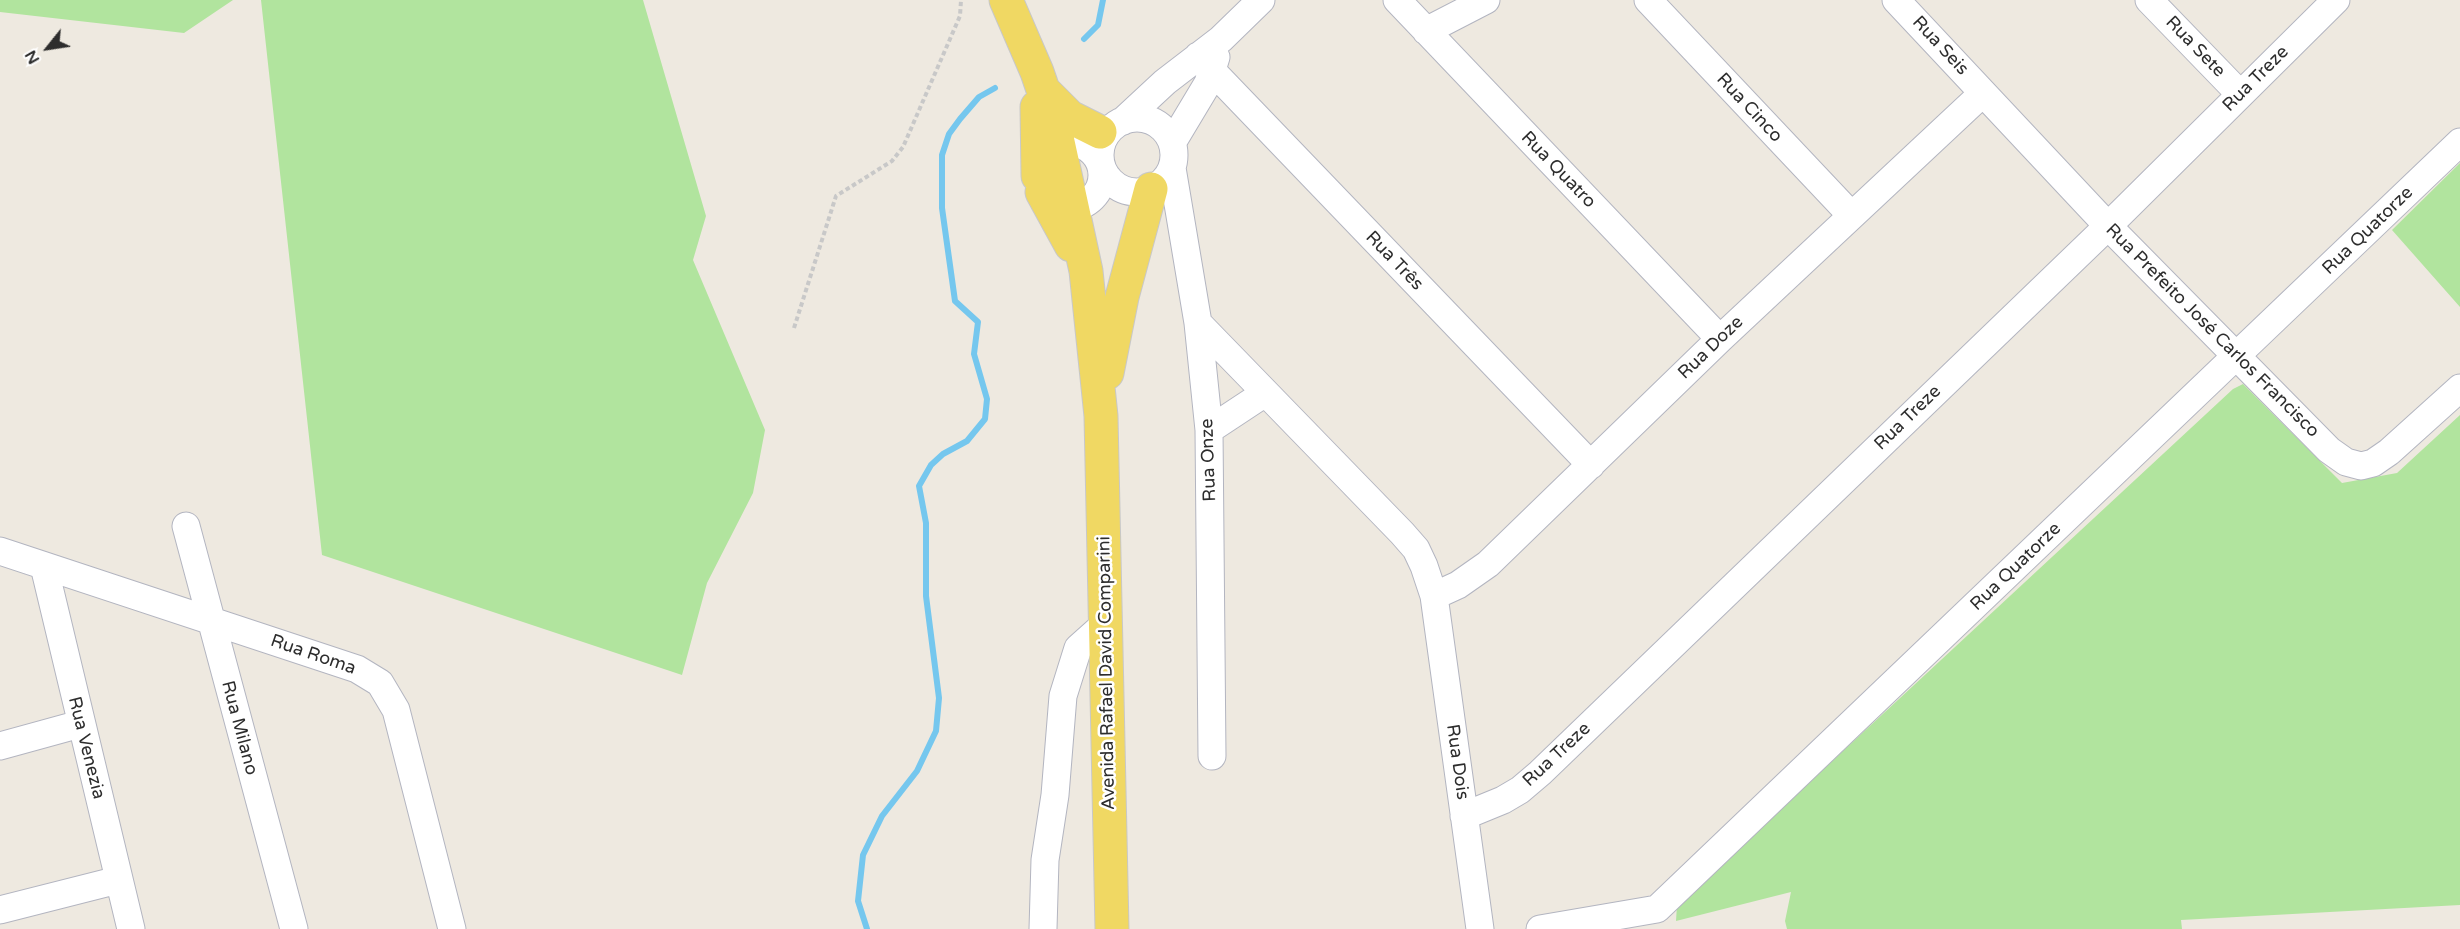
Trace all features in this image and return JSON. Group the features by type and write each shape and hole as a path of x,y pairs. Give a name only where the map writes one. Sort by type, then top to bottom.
{"main road":[{"path":"1006,0 1040,82 1079,123 1094,134 1085,201 1086,271 1101,416"},
{"path":"1040,82 1040,184 1086,271"},
{"path":"1101,416 1112,344 1156,173"},
{"name":"Avenida Rafael David Comparini","path":"1101,416 1112,929"}],"street":[{"path":"1156,173 1164,130 1153,122 1138,118 1094,134 1043,157 1040,184 1052,202 1085,201 1156,173 1205,64 1221,39 1261,0"},
{"name":"Rua Quatro","path":"1397,0 1720,339"},
{"path":"1426,31 1486,0"},
{"name":"Rua Cinco","path":"1648,0 1851,215"},
{"name":"Rua Seis","path":"1896,0 1983,93"},
{"name":"Rua Sete","path":"2149,0 2240,94"},
{"name":"Rua Treze","path":"1464,816 1503,800 1520,790 1539,773 2108,226 2336,0"},
{"path":"1156,173 1112,182 1091,150 1094,134 1205,64"},
{"name":"Rua Três","path":"1205,64 1591,465"},
{"name":"Rua Doze","path":"1434,596 1458,585 1488,564 1720,339 1983,93"},
{"name":"Rua Prefeito José Carlos Francisco","path":"1983,93 2108,226 2329,450 2346,462 2361,466 2373,463 2389,452 2460,387"},
{"name":"Rua Quatorze","path":"1540,929 1659,919 2460,142"},
{"path":"1085,201 1101,185 1102,166"},
{"name":"Rua Onze","path":"1156,173 1198,323 1209,430 1212,756"},
{"name":"Rua Dois","path":"1198,323 1416,549 1434,596 1480,929"},
{"path":"1209,430 1266,393"},
{"name":"Rua Milano","path":"186,526 208,618 294,929"},
{"name":"Rua Roma","path":"0,551 357,669 380,683 396,710 452,929"},
{"name":"Rua Venezia","path":"44,566 80,724 131,929"},
{"path":"1043,929 1045,860 1055,795 1063,696 1078,648 1106,623"},
{"path":"0,746 80,724"},
{"path":"0,910 118,880"}],"path":[{"path":"794,328 836,196 892,161 903,147 960,16 961,0"}],"green space":[{"path":"0,0 233,0 184,33 0,12"},
{"path":"261,0 643,0 706,216 693,260 765,430 753,493 707,583 682,675 322,555"},
{"path":"2460,163 2460,307 2392,230"},
{"path":"2243,384 2342,483 2397,473 2460,415 2460,905 2181,920 2182,929 1787,929 1785,921 1791,892 1676,921 1677,905 2233,389"}],"waterway":[{"path":"1084,39 1098,25 1103,0"},
{"path":"867,929 858,901 863,855 882,816 917,771 936,731 939,698 926,596 926,523 919,486 931,465 943,454 967,441 985,419 987,399 974,354 978,322 955,301 942,208 942,155 949,134 960,119 979,97 995,88"}]}
